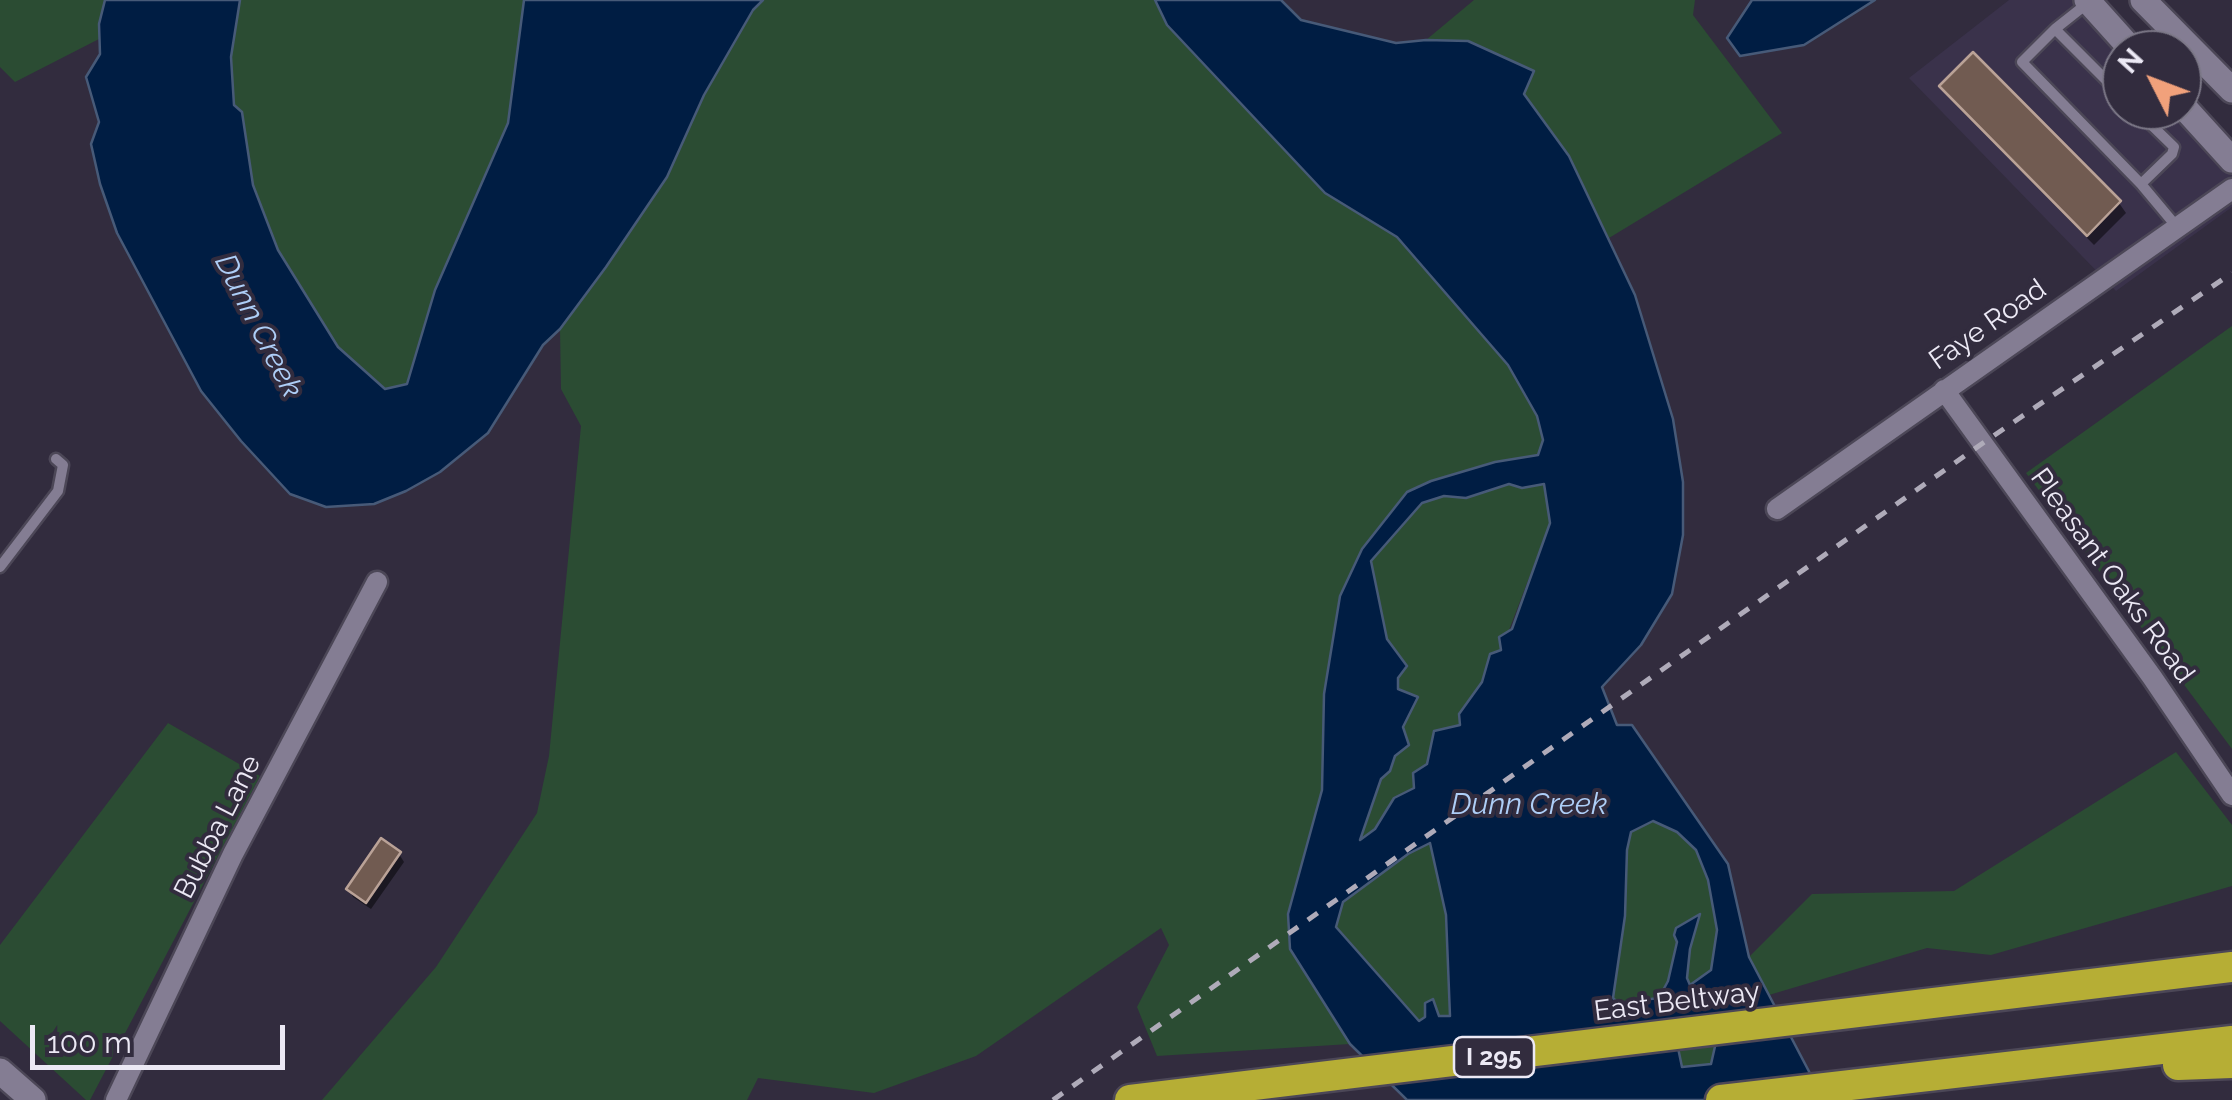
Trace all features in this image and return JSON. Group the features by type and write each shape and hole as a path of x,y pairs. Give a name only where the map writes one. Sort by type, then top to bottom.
{"highway":[{"name":"East Beltway","path":"1130,1100 2232,968"},
{"path":"1721,1100 2232,1041"},
{"path":"1960,1072 2232,1064"}],"street":[{"path":"2143,0 2232,90"},
{"path":"2088,1 2114,30"},
{"path":"2202,127 2232,160"},
{"name":"Faye Road","path":"1777,509 2232,188"},
{"name":"Pleasant Oaks Road","path":"1944,390 2152,677 2232,795"},
{"name":"Bubba Lane","path":"116,1100 233,854 377,582"},
{"path":"0,1070 33,1100"}],"lane":[{"path":"2088,1 2054,28 2022,62 2142,184 2177,228"},
{"path":"2054,28 2102,76"},
{"path":"2142,184 2172,154 2174,147 2157,130"},
{"path":"0,567 58,491 63,465 56,458"}],"shaded area":[{"path":"2009,0 2079,0 2105,30 2102,130 2202,130 2232,159 2232,207 2116,291 1909,78"}],"green space":[{"path":"0,0 105,0 99,39 15,82 0,67"},
{"path":"240,0 524,0 508,123 435,290 407,384 384,389 338,347 278,250 253,185 242,112 234,105 231,57"},
{"path":"763,0 1155,0 1167,25 1325,193 1397,237 1508,365 1537,416 1543,440 1538,455 1495,462 1431,481 1362,549 1324,694 1322,790 1288,914 1290,949 1350,1044 1157,1056 1137,1007 1169,945 1161,928 976,1056 874,1093 758,1078 747,1100 322,1100 436,967 537,813 549,756 581,426 561,389 560,329 667,177 704,95"},
{"path":"1474,0 1695,0 1693,15 1782,133 1609,238 1569,156 1524,94 1469,41 1426,40"},
{"path":"2232,326 2232,749 2026,473"},
{"path":"1544,483 1550,523 1501,651 1490,654 1482,682 1459,714 1460,725 1434,731 1427,765 1414,788 1394,798 1375,829 1359,842 1381,779 1390,771 1403,727 1418,698 1398,690 1398,678 1407,666 1387,639 1371,561 1422,503 1444,496 1466,498 1509,484 1522,488"},
{"path":"168,723 260,776 90,1100 86,1100 0,1021 0,945"},
{"path":"2176,752 2232,825 2232,886 1991,955 1927,948 1769,995 1749,957 1812,894 1954,891"},
{"path":"1653,821 1677,831 1696,850 1708,880 1717,930 1711,970 1691,985 1687,978 1698,914 1677,942 1668,982 1659,998 1618,1003 1613,998 1625,916 1627,850 1631,832"},
{"path":"1430,843 1446,915 1450,1016 1439,1016 1433,999 1419,1021 1335,927 1343,903 1408,854"},
{"path":"1716,1041 1711,1064 1682,1067 1677,1043"}],"water":[{"name":"Dunn Creek","path":"105,0 240,0 231,57 234,105 242,112 253,185 278,250 338,347 385,389 407,384 435,290 508,123 524,0 763,0 753,10 704,95 667,177 606,267 560,329 543,345 488,433 440,472 406,491 374,504 326,507 290,494 201,391 117,233 91,144 99,122 86,77 100,54 99,24"},
{"name":"Dunn Creek","path":"1155,0 1281,0 1301,20 1396,43 1468,41 1534,71 1524,94 1569,156 1635,295 1673,419 1683,482 1683,535 1672,594 1641,645 1602,687 1617,725 1632,725 1728,864 1749,957 1824,1100 1407,1100 1350,1044 1290,949 1288,914 1322,790 1324,694 1340,596 1362,549 1407,492 1495,462 1538,455 1543,440 1537,416 1508,365 1397,237 1325,193 1167,25","holes":["1509,484 1522,488 1544,484 1550,523 1512,629 1499,637 1501,650 1490,654 1482,682 1459,714 1460,725 1434,731 1427,764 1413,773 1414,788 1394,798 1375,829 1360,840 1381,779 1390,771 1395,756 1409,745 1403,727 1418,697 1398,689 1398,678 1407,666 1387,639 1371,561 1422,503 1444,496 1466,498","1653,821 1677,832 1696,850 1708,880 1717,930 1711,970 1690,985 1690,949 1700,914 1676,928 1677,942 1668,981 1659,998 1618,1003 1613,998 1625,916 1631,832","1430,843 1446,915 1450,1016 1439,1016 1433,999 1425,1003 1425,1017 1419,1021 1336,927 1343,902 1408,854","1716,1042 1711,1064 1682,1067 1677,1043"]},
{"path":"1752,0 1875,0 1804,45 1740,56 1727,38"}],"building":[{"path":"1973,52 2121,201 2087,236 1939,86"},
{"path":"381,838 401,852 366,903 346,889"}],"railway":[{"path":"1053,1100 1983,443 2232,273"}]}
